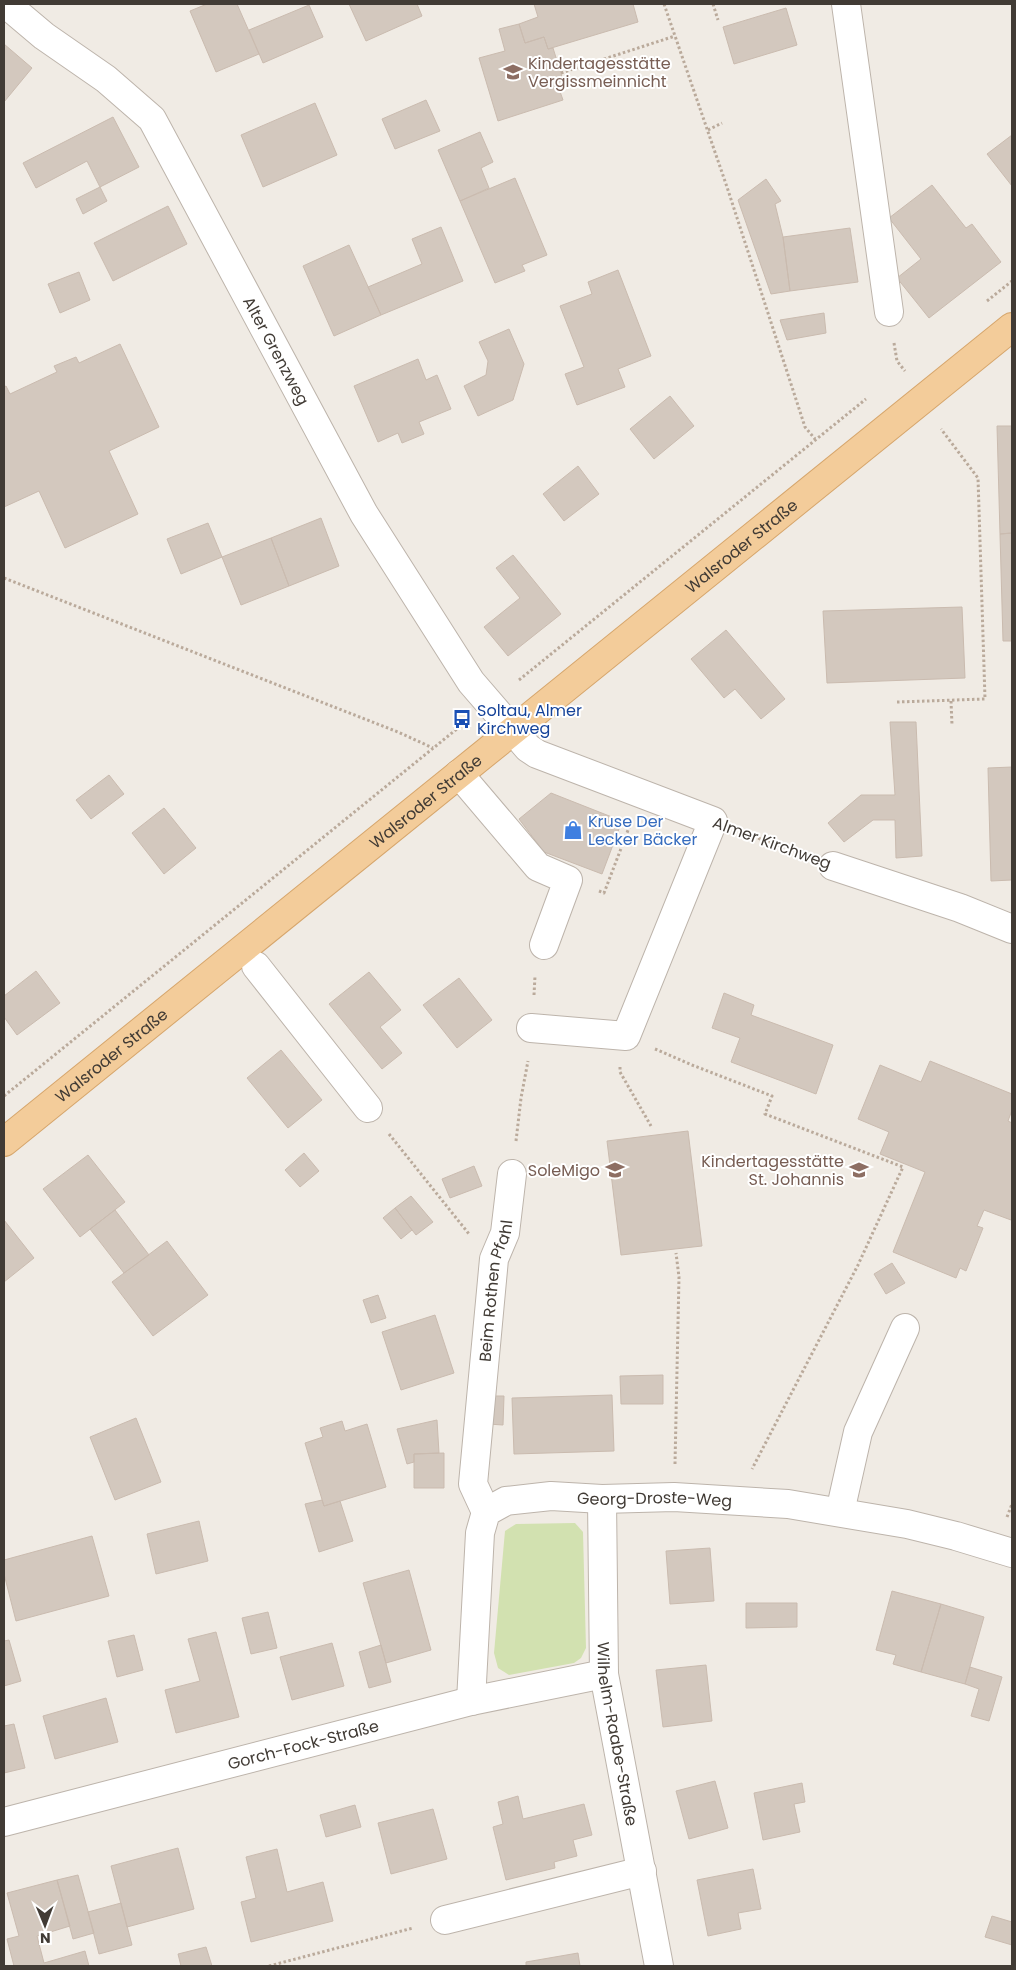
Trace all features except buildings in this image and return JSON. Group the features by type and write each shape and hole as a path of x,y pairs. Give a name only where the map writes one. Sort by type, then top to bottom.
{"main road":[{"name":"Walsroder Straße","path":"4,1142 1012,327"}],"street":[{"name":"Alter Grenzweg","path":"6,4 44,36 106,79 152,119 364,514 471,682 513,730"},
{"path":"846,4 890,312"},
{"name":"Almer Kirchweg","path":"513,730 528,748 537,754 713,822"},
{"path":"459,774 538,867 568,880 544,945"},
{"path":"531,1028 626,1036 713,822"},
{"name":"Almer Kirchweg","path":"833,866 960,908 1012,929"},
{"path":"256,966 368,1108"},
{"name":"Beim Rothen Pfahl","path":"486,1512 473,1484 494,1259 505,1233 512,1174"},
{"path":"840,1512 858,1432 905,1328"},
{"name":"Georg-Droste-Weg","path":"486,1512 506,1502 551,1496 602,1499 674,1497 788,1504 840,1512 956,1536 1012,1553"},
{"name":"Wilhelm-Raabe-Straße","path":"602,1499 604,1674 659,1966"},
{"path":"471,1701 480,1533 486,1512"},
{"name":"Gorch-Fock-Straße","path":"4,1822 471,1701 604,1674"},
{"path":"445,1920 642,1871"}],"path":[{"path":"516,682 815,440 806,427 708,130 664,4"},
{"path":"713,4 718,20"},
{"path":"561,73 675,36"},
{"path":"708,130 722,123"},
{"path":"895,353 897,361 904,369"},
{"path":"897,702 984,699 978,478 941,429"},
{"path":"4,578 398,732 433,748"},
{"path":"951,701 952,725"},
{"path":"4,1096 467,721"},
{"path":"568,880 604,893 642,794"},
{"name":"Almer Kirchweg","path":"713,822 833,866"},
{"path":"626,1036 692,1065 772,1096 765,1114 903,1168 845,1290 736,1500"},
{"path":"512,1174 521,1098 527,1067"},
{"path":"620,1072 652,1126"},
{"path":"368,1108 485,1253 494,1259"},
{"path":"674,1497 679,1277 676,1253"},
{"path":"269,1966 445,1920"}],"green space":[{"path":"575,1523 583,1532 586,1648 581,1658 574,1663 509,1675 498,1668 494,1653 505,1531 516,1524"}],"place":[{"name":"Kindertagesstätte Vergissmeinnicht","path":"513,72"},
{"name":"Soltau, Almer Kirchweg","path":"462,719"},
{"name":"Kruse Der Lecker Bäcker","path":"573,830"},
{"name":"SoleMigo","path":"615,1170"},
{"name":"Kindertagesstätte St. Johannis","path":"859,1170"}]}
